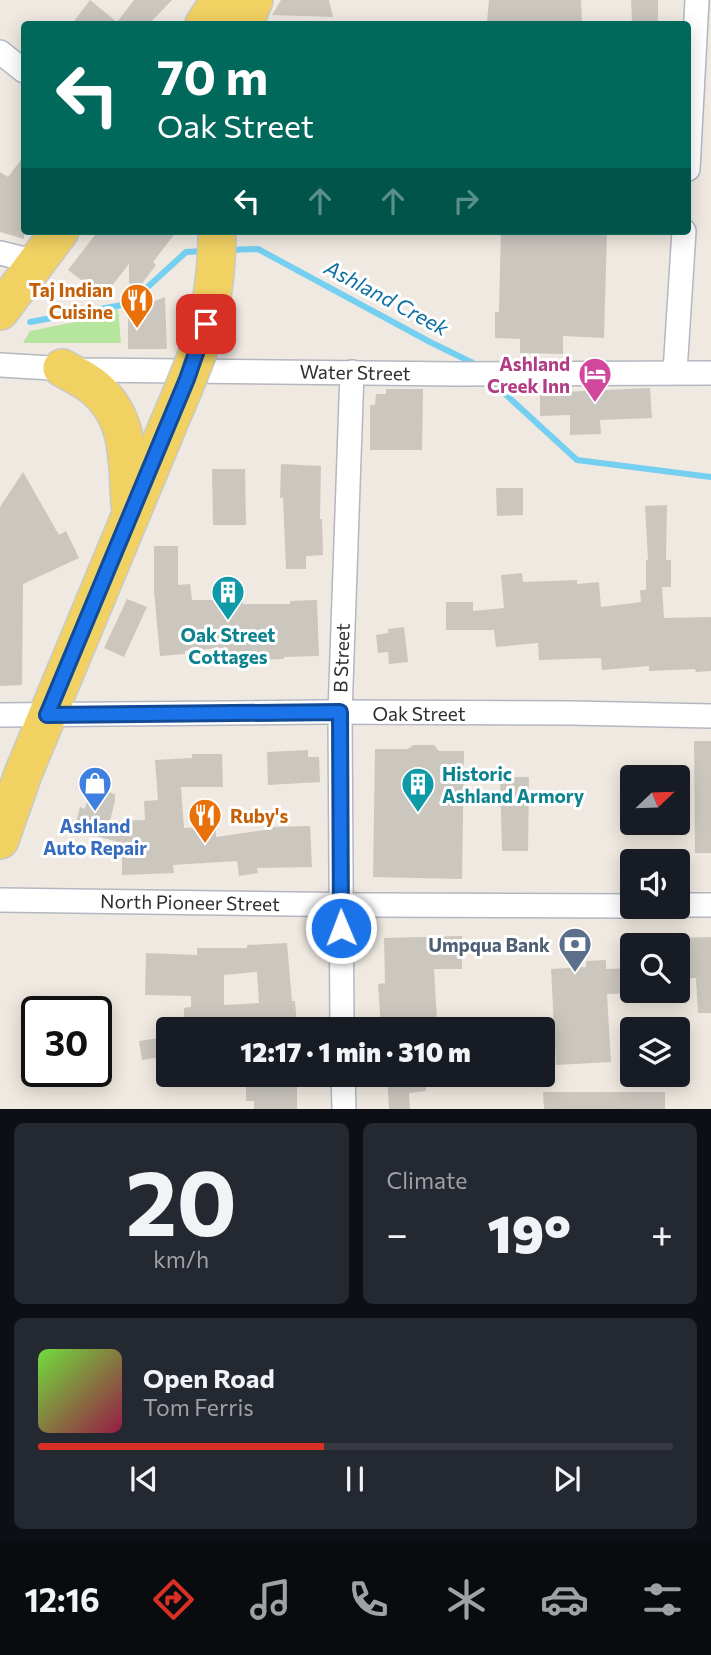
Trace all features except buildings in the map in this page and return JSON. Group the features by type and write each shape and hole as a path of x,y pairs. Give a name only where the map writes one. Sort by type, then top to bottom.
{"main road":[{"path":"206,21 220,0"},
{"path":"245,21 254,0"},
{"path":"5,304 57,235"},
{"path":"0,840 23,774 187,379 210,309 216,272 217,235"},
{"path":"62,368 94,386 110,403 121,424 126,445 131,512"}],"street":[{"path":"691,138 698,65 697,0"},
{"path":"0,52 21,69"},
{"path":"675,372 684,235"},
{"path":"0,253 37,262"},
{"name":"Water Street","path":"0,365 99,370 711,373"},
{"name":"B Street","path":"342,1017 340,712 352,372"},
{"name":"Oak Street","path":"0,715 340,712 711,716"},
{"name":"North Pioneer Street","path":"0,900 620,906"},
{"path":"690,905 711,905"},
{"path":"343,1087 344,1109"}],"green space":[{"path":"118,309 121,343 23,343 30,331 100,317"}],"waterway":[{"name":"Ashland Creek","path":"228,250 258,249 478,368"},
{"name":"Ashland Creek","path":"30,322 122,305 140,294 186,252 203,251"},
{"name":"Ashland Creek","path":"490,380 577,460 711,477"}],"place":[{"name":"Taj Indian Cuisine","path":"137,330"},
{"name":"Ashland Creek Inn","path":"595,404"},
{"name":"Oak Street Cottages","path":"228,622"},
{"name":"Ashland Auto Repair","path":"95,813"},
{"name":"Historic Ashland Armory","path":"418,814"},
{"name":"Ruby's","path":"205,845"},
{"name":"Umpqua Bank","path":"575,974"}],"route":[{"path":"206,324 187,379 47,715 340,712 341,928"}]}
